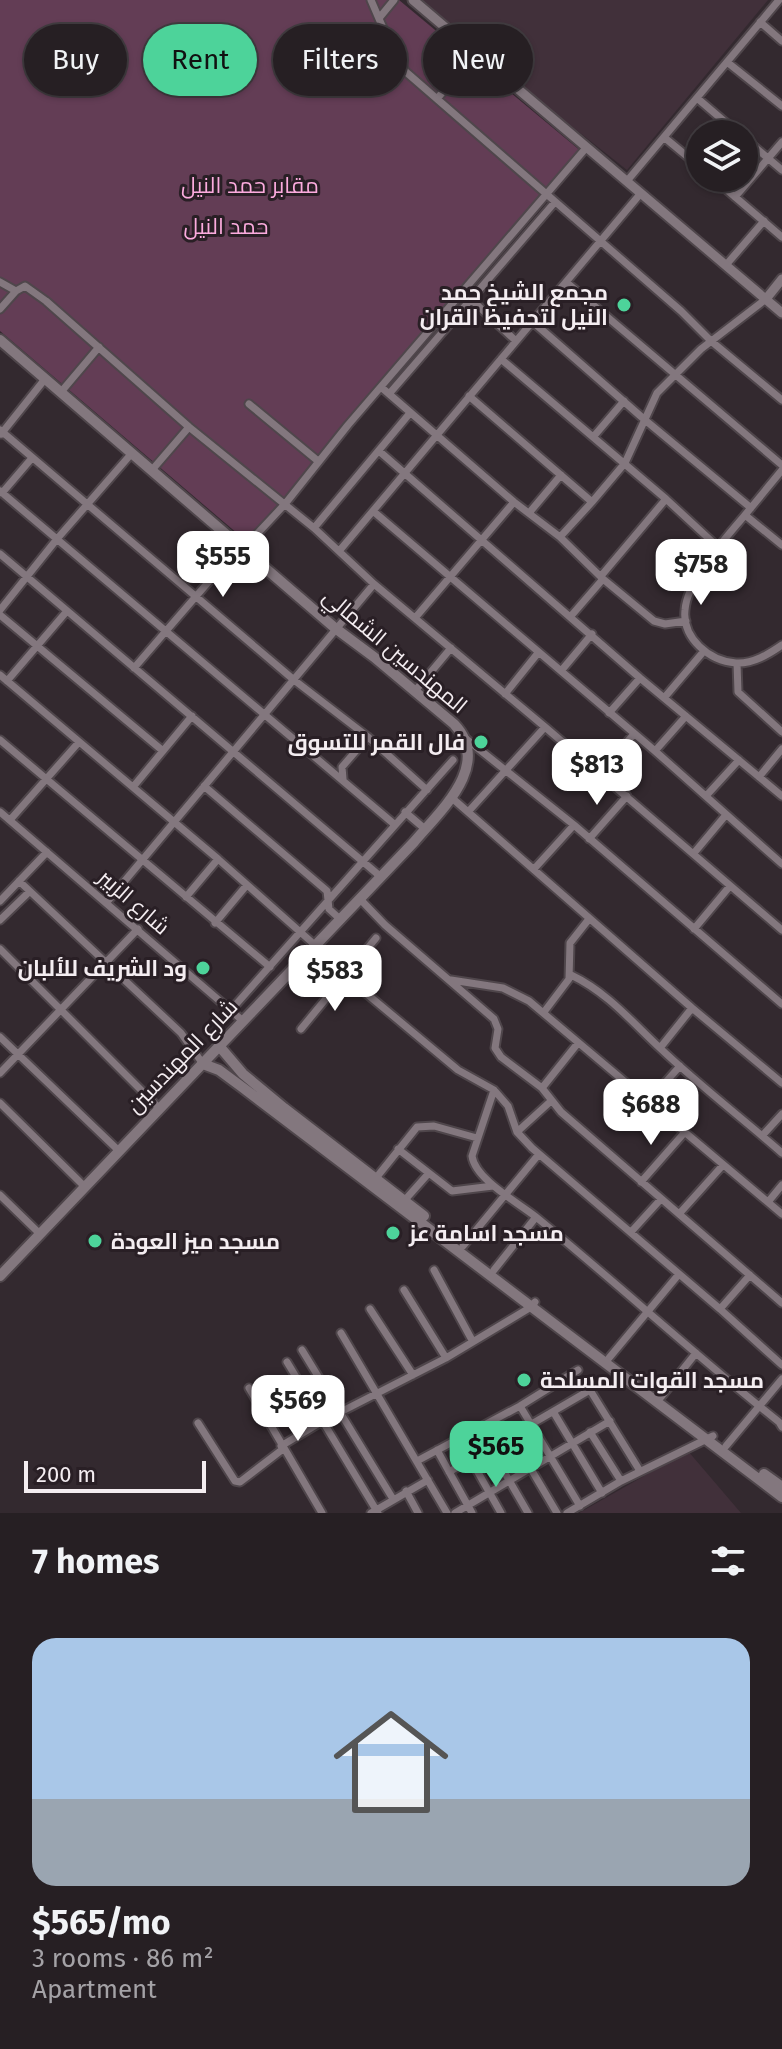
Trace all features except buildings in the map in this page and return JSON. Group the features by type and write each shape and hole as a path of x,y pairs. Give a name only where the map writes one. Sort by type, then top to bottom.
{"main road":[{"name":"المهندسين الشمالي","path":"0,340 335,628 454,724 465,737 466,771 452,798 425,829"},
{"name":"شارع المهندسين","path":"1,1272 220,1047 425,829"},
{"path":"220,1047 243,1074 313,1135 710,1438 782,1487"},
{"path":"203,1064 233,1080 376,1178 391,1195 404,1201 533,1304 661,1397 782,1497"}],"street":[{"path":"371,0 398,62 711,341 782,400"},
{"path":"380,17 394,0"},
{"path":"413,0 442,24"},
{"path":"627,181 779,0"},
{"path":"760,22 782,41"},
{"path":"727,62 781,103"},
{"path":"526,96 782,313"},
{"path":"697,98 723,120"},
{"path":"665,138 686,155"},
{"path":"735,197 782,142"},
{"path":"134,668 224,564 243,549 285,504 318,461 586,148"},
{"path":"758,150 782,170"},
{"path":"729,192 782,237"},
{"path":"340,550 641,193"},
{"path":"389,394 555,202"},
{"path":"726,265 764,221"},
{"path":"560,537 625,463 652,401 674,374 766,299 782,279"},
{"path":"0,282 16,291"},
{"path":"566,282 782,467 719,548 690,594 684,612 694,640 704,651 737,663 761,658 782,645"},
{"path":"0,309 16,291 25,286 37,294 189,427 340,550 374,584 782,930"},
{"path":"462,291 516,341"},
{"path":"533,322 782,545"},
{"path":"61,392 99,347"},
{"path":"501,359 594,436 719,548"},
{"path":"45,379 1,433 294,680 368,737 427,790"},
{"path":"381,387 658,624 686,621"},
{"path":"469,396 592,502"},
{"path":"594,436 624,401"},
{"path":"249,404 318,461"},
{"path":"314,528 410,413"},
{"path":"152,470 189,427"},
{"path":"379,451 640,678 782,796"},
{"path":"132,453 57,539 0,612 163,751"},
{"path":"32,458 1,492 394,824"},
{"path":"529,513 561,475"},
{"path":"571,616 666,499"},
{"path":"415,618 514,502"},
{"path":"373,511 655,751 782,864"},
{"path":"0,554 381,877"},
{"path":"107,902 374,584"},
{"path":"67,611 3,678 218,859 345,977 458,1070 494,1090 508,1106 517,1132 539,1154 782,1365"},
{"path":"561,671 592,634"},
{"path":"415,691 451,648"},
{"path":"664,698 704,651"},
{"path":"505,694 538,653"},
{"path":"737,663 738,692 782,732"},
{"path":"609,713 640,678"},
{"path":"133,787 192,716"},
{"path":"655,751 686,716"},
{"path":"468,812 545,727"},
{"path":"600,773 634,734"},
{"path":"343,781 342,767 368,737"},
{"path":"465,737 574,825 782,1004"},
{"path":"0,740 270,967"},
{"path":"10,820 79,742"},
{"path":"759,777 782,749"},
{"path":"231,1010 453,760"},
{"path":"706,796 739,760"},
{"path":"204,786 327,891 329,909 341,920"},
{"path":"589,839 627,796"},
{"path":"452,798 782,1083"},
{"name":"شارع الزبير","path":"0,812 243,1021"},
{"path":"405,812 425,829"},
{"path":"694,853 725,816"},
{"path":"534,869 574,825"},
{"path":"0,901 47,852"},
{"path":"186,897 218,859"},
{"path":"19,881 181,1033 203,1064"},
{"path":"215,923 246,886"},
{"path":"694,929 730,886"},
{"path":"1,916 29,892"},
{"path":"360,899 385,925 495,1021 498,1029 495,1048 498,1054 542,1088 551,1101 641,1182 782,1303"},
{"path":"544,1012 571,975 570,943 589,919"},
{"path":"0,1073 138,929"},
{"path":"301,1029 376,938"},
{"path":"2,956 159,1108"},
{"path":"571,975 592,985 782,1153"},
{"path":"449,980 513,991 544,1012 782,1214"},
{"path":"660,1048 692,1008"},
{"path":"0,1037 119,1151"},
{"path":"542,1088 578,1043"},
{"path":"649,1101 680,1066"},
{"path":"494,1090 477,1138 473,1165 493,1186 536,1217 782,1427"},
{"path":"517,1132 551,1101"},
{"path":"0,1103 85,1187"},
{"path":"762,1136 782,1114"},
{"path":"376,1178 413,1130 434,1126 477,1138"},
{"path":"641,1182 685,1132"},
{"path":"398,1149 452,1191 493,1186"},
{"path":"463,1246 539,1154"},
{"path":"679,1214 723,1165"},
{"path":"404,1201 428,1174"},
{"path":"768,1202 782,1185"},
{"path":"0,1195 40,1234"},
{"path":"631,1232 661,1199"},
{"path":"494,1270 536,1217"},
{"path":"434,1270 473,1342"},
{"path":"609,1358 679,1274"},
{"path":"720,1309 750,1275"},
{"path":"404,1290 446,1358"},
{"path":"198,1423 235,1481 240,1482 321,1422 446,1358 533,1304"},
{"path":"370,1309 413,1375"},
{"path":"341,1333 447,1513"},
{"path":"302,1350 393,1499"},
{"path":"661,1397 696,1353"},
{"path":"287,1362 375,1512 428,1480"},
{"path":"417,1461 520,1406 578,1370"},
{"path":"726,1446 782,1379"},
{"path":"249,1388 322,1513"},
{"path":"449,1472 590,1390 640,1471"},
{"path":"520,1406 580,1506"},
{"path":"554,1413 602,1493"},
{"path":"455,1513 470,1509 489,1492 610,1421"},
{"path":"590,1432 621,1481"},
{"path":"512,1437 557,1513"},
{"path":"567,1513 640,1471 710,1438"},
{"path":"491,1449 528,1513"},
{"path":"437,1450 470,1509"},
{"path":"471,1460 501,1513"},
{"path":"406,1491 418,1513"}],"shaded area":[{"path":"412,0 768,0 627,170 533,96 533,24 442,24"},
{"path":"688,1451 741,1513 579,1513"}],"green space":[{"name":"مقابر حمد النيل","path":"0,0 399,0 428,24 423,24 423,96 515,96 582,152 252,546 0,331"}],"place":[{"name":"مجمع الشيخ حمد النيل لتحفيظ القران","path":"624,305"},
{"name":"فال القمر للتسوق","path":"481,742"},
{"name":"ود الشريف للألبان","path":"203,968"},
{"name":"مسجد اسامة عز","path":"393,1233"},
{"name":"مسجد ميز العودة","path":"95,1241"},
{"name":"مسجد القوات المسلحة","path":"524,1380"}],"park label":[{"name":"حمد النيل","path":"226,226"}]}
